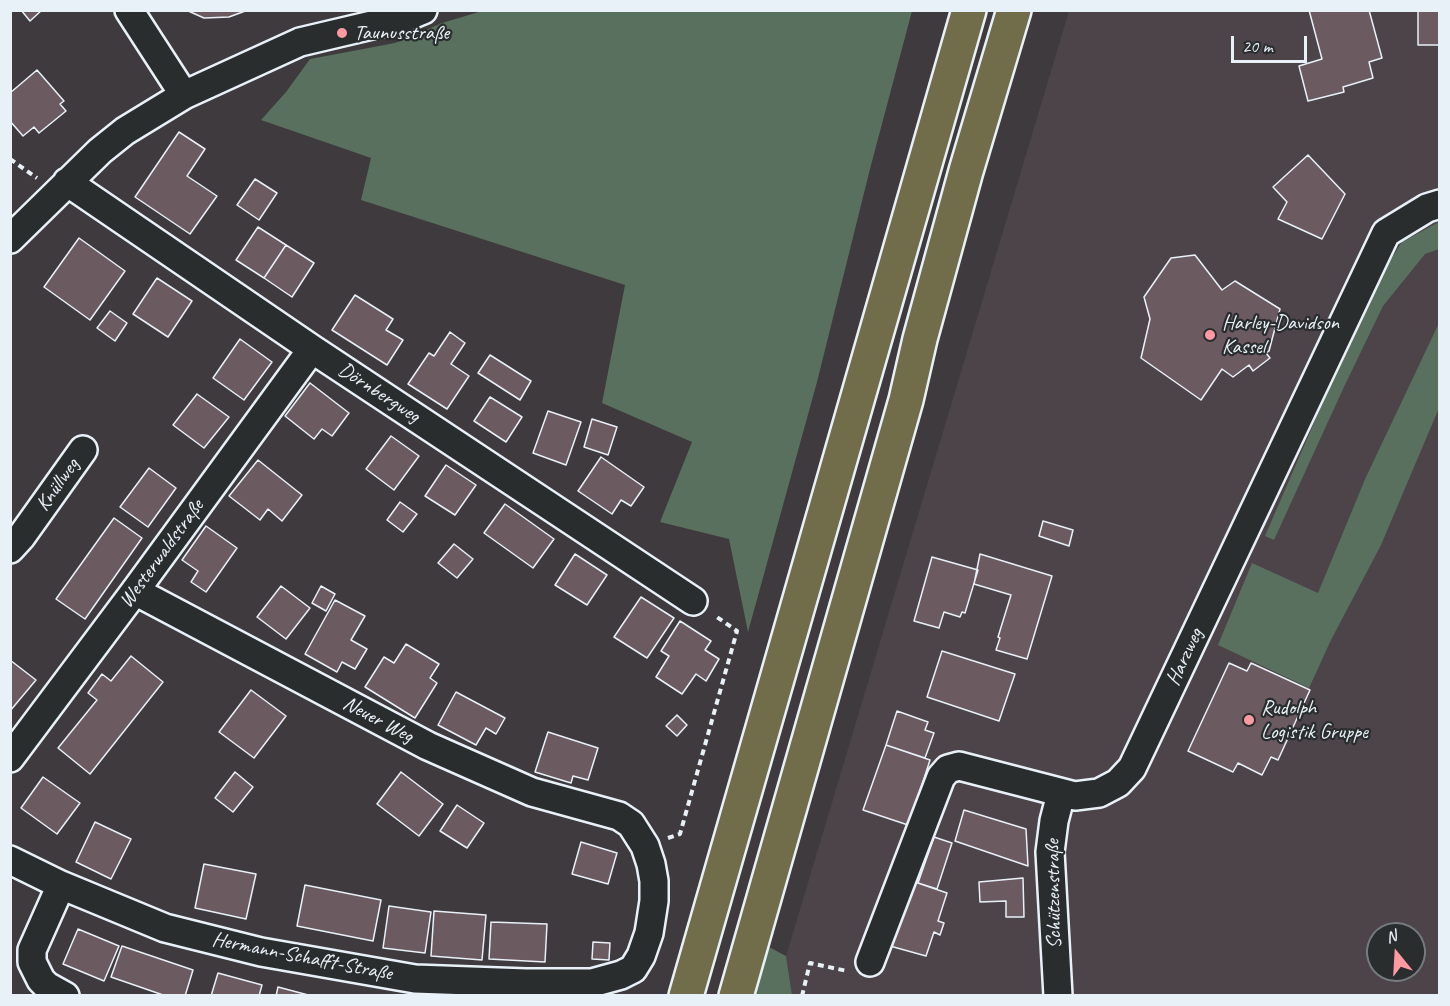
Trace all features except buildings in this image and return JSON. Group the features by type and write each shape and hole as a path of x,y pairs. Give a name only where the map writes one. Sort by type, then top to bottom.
{"highway":[{"path":"686,996 969,10"},
{"path":"736,996 902,411 966,171 1014,10"}],"street":[{"path":"129,10 184,95"},
{"path":"10,239 100,151 125,131 184,95 300,42 406,17 423,10"},
{"name":"Dörnbergweg","path":"62,187 693,601"},
{"name":"Harzweg","path":"870,962 941,777 948,770 959,766 1075,796 1099,793 1118,783 1132,768 1386,233 1427,208 1440,204"},
{"name":"Westerwaldstraße","path":"10,758 312,349"},
{"name":"Knüllweg","path":"10,549 83,450"},
{"name":"Neuer Weg","path":"135,591 428,746 532,792 620,816 638,835"},
{"name":"Schützenstraße","path":"1058,996 1050,852 1054,821 1061,794"},
{"name":"Hermann-Schafft-Straße","path":"10,860 61,885 165,928 261,952 415,979 584,984 621,975 633,969 641,956 649,933 654,901 651,864 638,835"},
{"path":"61,885 32,950 32,962 41,980 65,996"}],"path":[{"path":"10,159 62,187"},
{"path":"638,835 680,834 737,631 693,601"},
{"path":"802,996 810,963 848,971 870,962"}],"shaded area":[{"path":"1069,11 1439,11 1439,995 792,995 786,956"}],"green space":[{"path":"482,11 912,11 817,382 748,632 729,539 660,522 692,442 602,403 625,285 361,200 371,158 261,120 286,92 310,59 395,43 442,23"},
{"path":"1439,222 1439,249 1425,254 1383,306 1274,540 1265,536 1381,275 1402,242"},
{"path":"1439,323 1439,408 1381,545 1331,640 1309,688 1218,645 1252,563 1318,593 1366,477"},
{"path":"765,945 786,956 792,995 753,996"}],"place":[{"name":"Taunusstraße","path":"342,33"},
{"name":"Harley-Davidson Kassel","path":"1210,335"},
{"name":"Rudolph Logistik Gruppe","path":"1249,720"}]}
